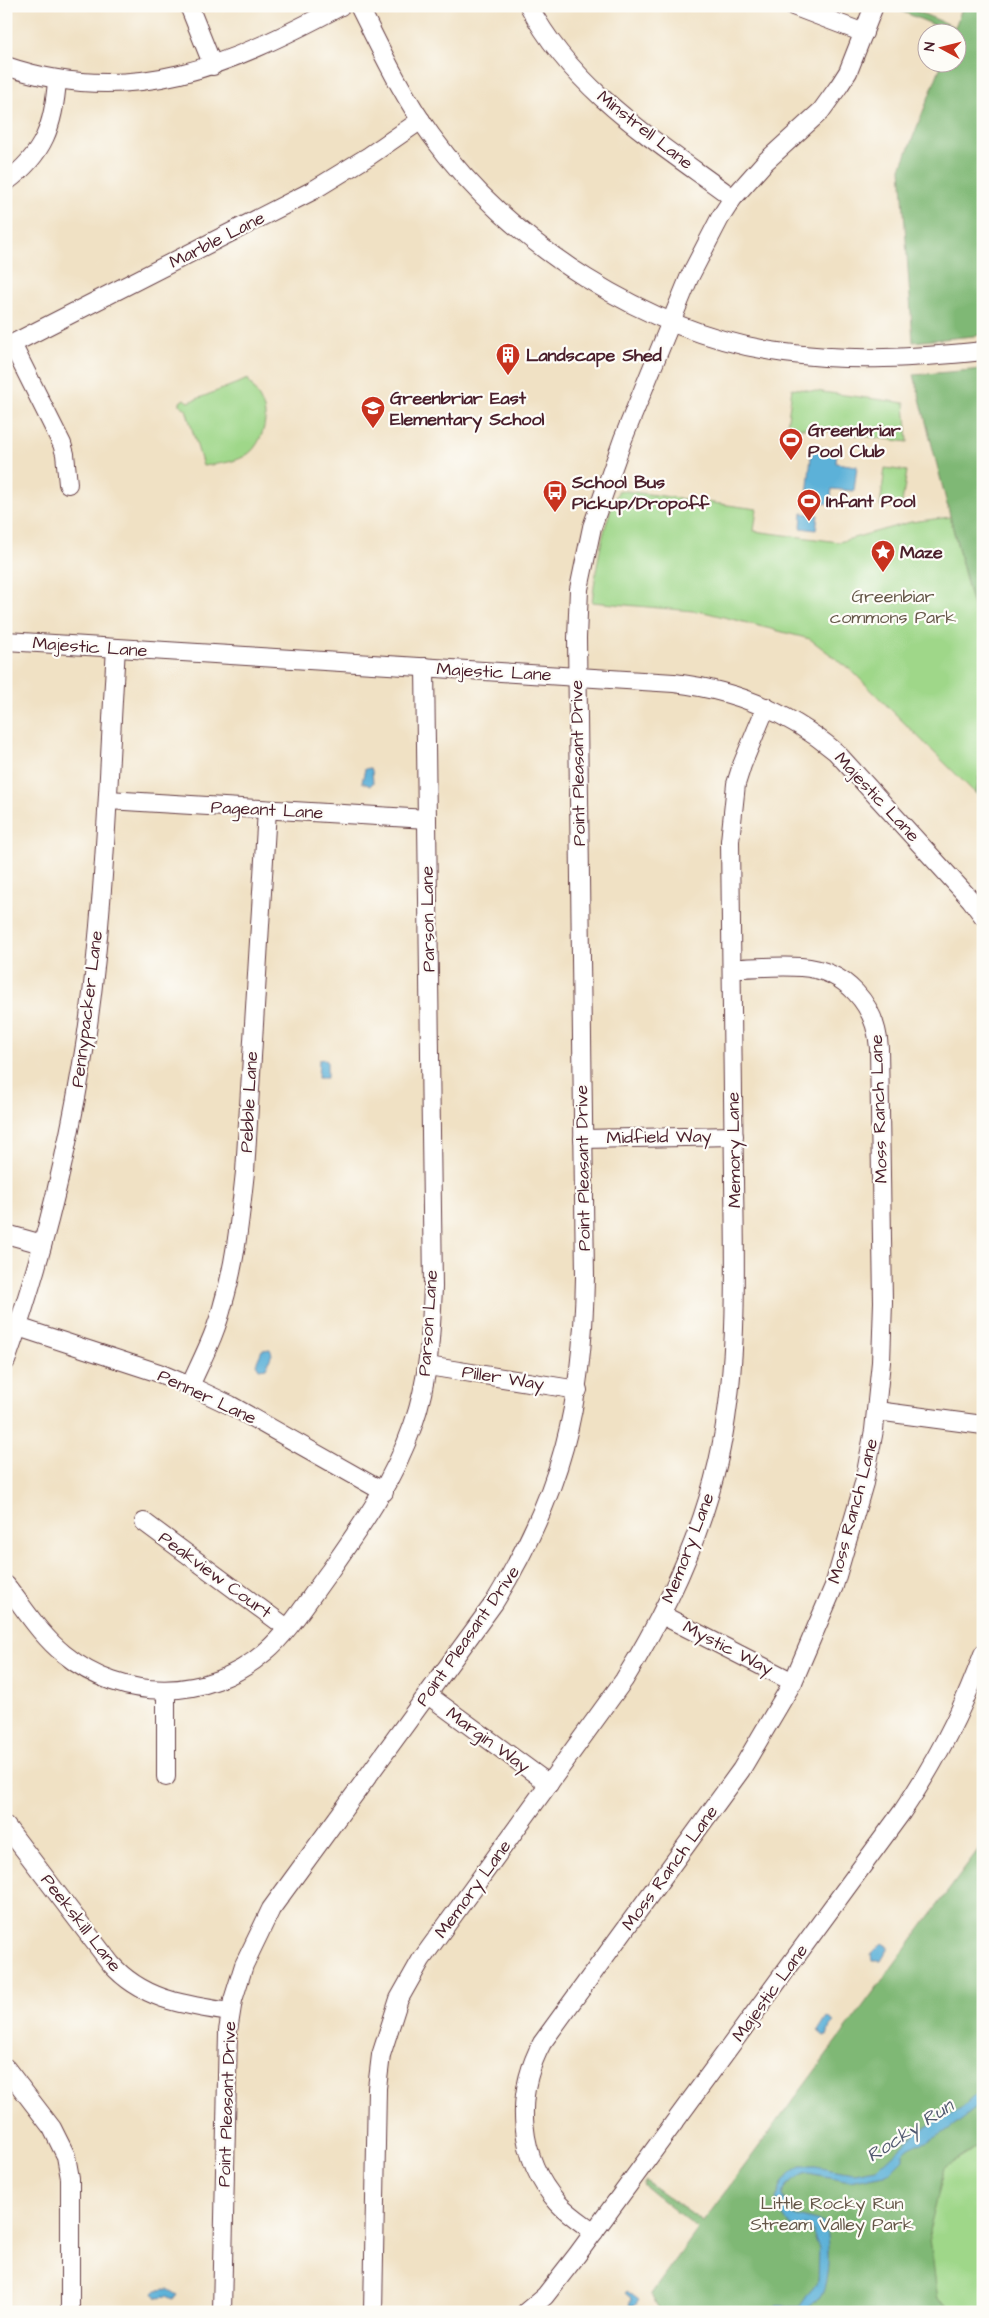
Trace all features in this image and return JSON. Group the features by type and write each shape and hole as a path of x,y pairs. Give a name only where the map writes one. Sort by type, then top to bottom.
{"street":[{"path":"189,6 213,66"},
{"path":"6,66 57,80 99,83 139,82 186,74 240,55 341,6"},
{"path":"359,6 403,92 421,120 468,180 500,213 530,238 563,263 600,286 672,321 708,335 785,353 865,359 914,358 983,352"},
{"name":"Minstrell Lane","path":"529,6 564,56 598,94 621,115 734,198"},
{"path":"792,6 864,33"},
{"name":"Point Pleasant Drive","path":"222,2312 226,2064 230,2012 244,1965 271,1909 494,1603 531,1538 548,1502 561,1464 578,1390 584,1328 577,677 579,589 592,527 624,439 702,250 734,198 768,158 830,100 848,72 874,6"},
{"path":"6,182 31,161 48,133 56,104 57,80"},
{"name":"Marble Lane","path":"9,346 312,191 369,156 421,120"},
{"path":"9,346 62,444 68,484"},
{"name":"Majestic Lane","path":"6,641 702,686 735,695 766,707 808,730 836,752 972,900 983,916"},
{"name":"Pennypacker Lane","path":"6,1361 42,1244 68,1138 86,1039 98,932 108,800 116,648"},
{"name":"Parson Lane","path":"6,1585 46,1637 79,1666 114,1683 134,1688 166,1691 199,1686 234,1674 267,1651 287,1628 365,1522 384,1492 413,1425 428,1366 433,1287 425,668"},
{"name":"Memory Lane","path":"373,2312 377,2088 381,2055 392,2016 407,1982 421,1960 624,1680 662,1615 682,1572 702,1518 717,1463 728,1409 736,1318 730,842 732,806 742,765 766,707"},
{"name":"Pageant Lane","path":"108,800 427,820"},
{"name":"Pebble Lane","path":"190,1386 223,1306 232,1272 240,1224 245,1172 267,810"},
{"name":"Moss Ranch Lane","path":"594,2232 559,2204 547,2189 529,2153 523,2115 524,2096 531,2068 542,2043 741,1770 770,1724 793,1682 822,1618 845,1552 864,1483 877,1411 883,1302 879,1048 876,1024 863,999 852,987 827,972 801,967 732,968"},
{"name":"Midfield Way","path":"583,1139 734,1136"},
{"path":"6,1234 42,1244"},
{"name":"Penner Lane","path":"18,1327 159,1373 190,1386 230,1405 384,1492"},
{"name":"Piller Way","path":"428,1366 578,1390"},
{"path":"877,1411 983,1425"},
{"name":"Peakview Court","path":"144,1522 287,1628"},
{"name":"Mystic Way","path":"662,1615 793,1682"},
{"name":"Majestic Lane","path":"526,2312 555,2283 594,2232 908,1804 946,1742 968,1695 983,1654"},
{"path":"166,1691 166,1777"},
{"name":"Margin Way","path":"428,1695 549,1784"},
{"name":"Peekskill Lane","path":"6,1826 111,1964 127,1980 154,1996 166,2000 230,2012"},
{"path":"6,2068 52,2128 66,2156 70,2178 70,2312"}],"green space":[{"path":"889,6 904,6 943,22 927,22"},
{"path":"963,6 983,6 983,335 913,342 901,168 938,72 966,72 966,22 957,22"},
{"path":"983,369 983,645 914,375"},
{"path":"248,379 261,401 265,415 263,432 257,444 245,456 224,463 203,466 186,409 180,405 180,402 184,399 189,402"},
{"path":"792,388 905,403 908,442 787,426"},
{"path":"885,468 907,471 901,509 880,506"},
{"name":"Greenbiar commons Park","path":"619,490 757,509 754,531 839,542 911,522 950,517 983,645 983,757 976,794 852,671 810,639 704,612 592,602 604,531"},
{"path":"983,757 983,801 976,794"},
{"name":"Little Rocky Run Stream Valley Park","path":"983,1844 983,2143 945,2167 929,2231 938,2300 959,2312 662,2312 651,2294 698,2229 643,2185 646,2181 703,2222"},
{"path":"983,2021 983,2312 890,2312"}],"water":[{"path":"812,446 837,450 836,463 857,466 854,491 832,489 830,504 804,501 805,496 807,496"},
{"name":"Infant Pool","path":"802,513 818,515 816,530 801,528"},
{"path":"370,768 372,770 373,783 370,786 362,782 365,769"},
{"path":"319,1060 327,1061 327,1078 318,1078"},
{"path":"270,1349 272,1354 266,1368 259,1369 256,1364 262,1350"},
{"path":"882,1943 888,1946 888,1949 881,1961 872,1961 871,1954"},
{"path":"827,2017 834,2022 830,2026 827,2036 824,2036 818,2031"},
{"name":"Rocky Run","path":"983,2087 983,2103 938,2136 907,2149 903,2153 903,2159 891,2171 850,2181 808,2173 795,2179 788,2185 782,2196 793,2215 824,2223 828,2260 826,2280 821,2295 804,2312 772,2312 776,2305 800,2306 818,2280 819,2248 812,2231 805,2225 800,2229 790,2225 784,2218 776,2199 782,2184 791,2172 800,2166 815,2166 853,2173 876,2169 917,2132 963,2107"},
{"path":"167,2289 177,2295 173,2300 167,2297 158,2298 154,2292 156,2290"},
{"path":"627,2291 639,2300 635,2306 629,2306 631,2298 625,2293"}],"place":[{"name":"Landscape Shed","path":"508,376"},
{"name":"Greenbriar East Elementary School","path":"373,429"},
{"name":"Greenbriar Pool Club","path":"791,461"},
{"name":"School Bus Pickup/Dropoff","path":"555,513"},
{"name":"Infant Pool","path":"809,522"},
{"name":"Maze","path":"883,573"}]}
